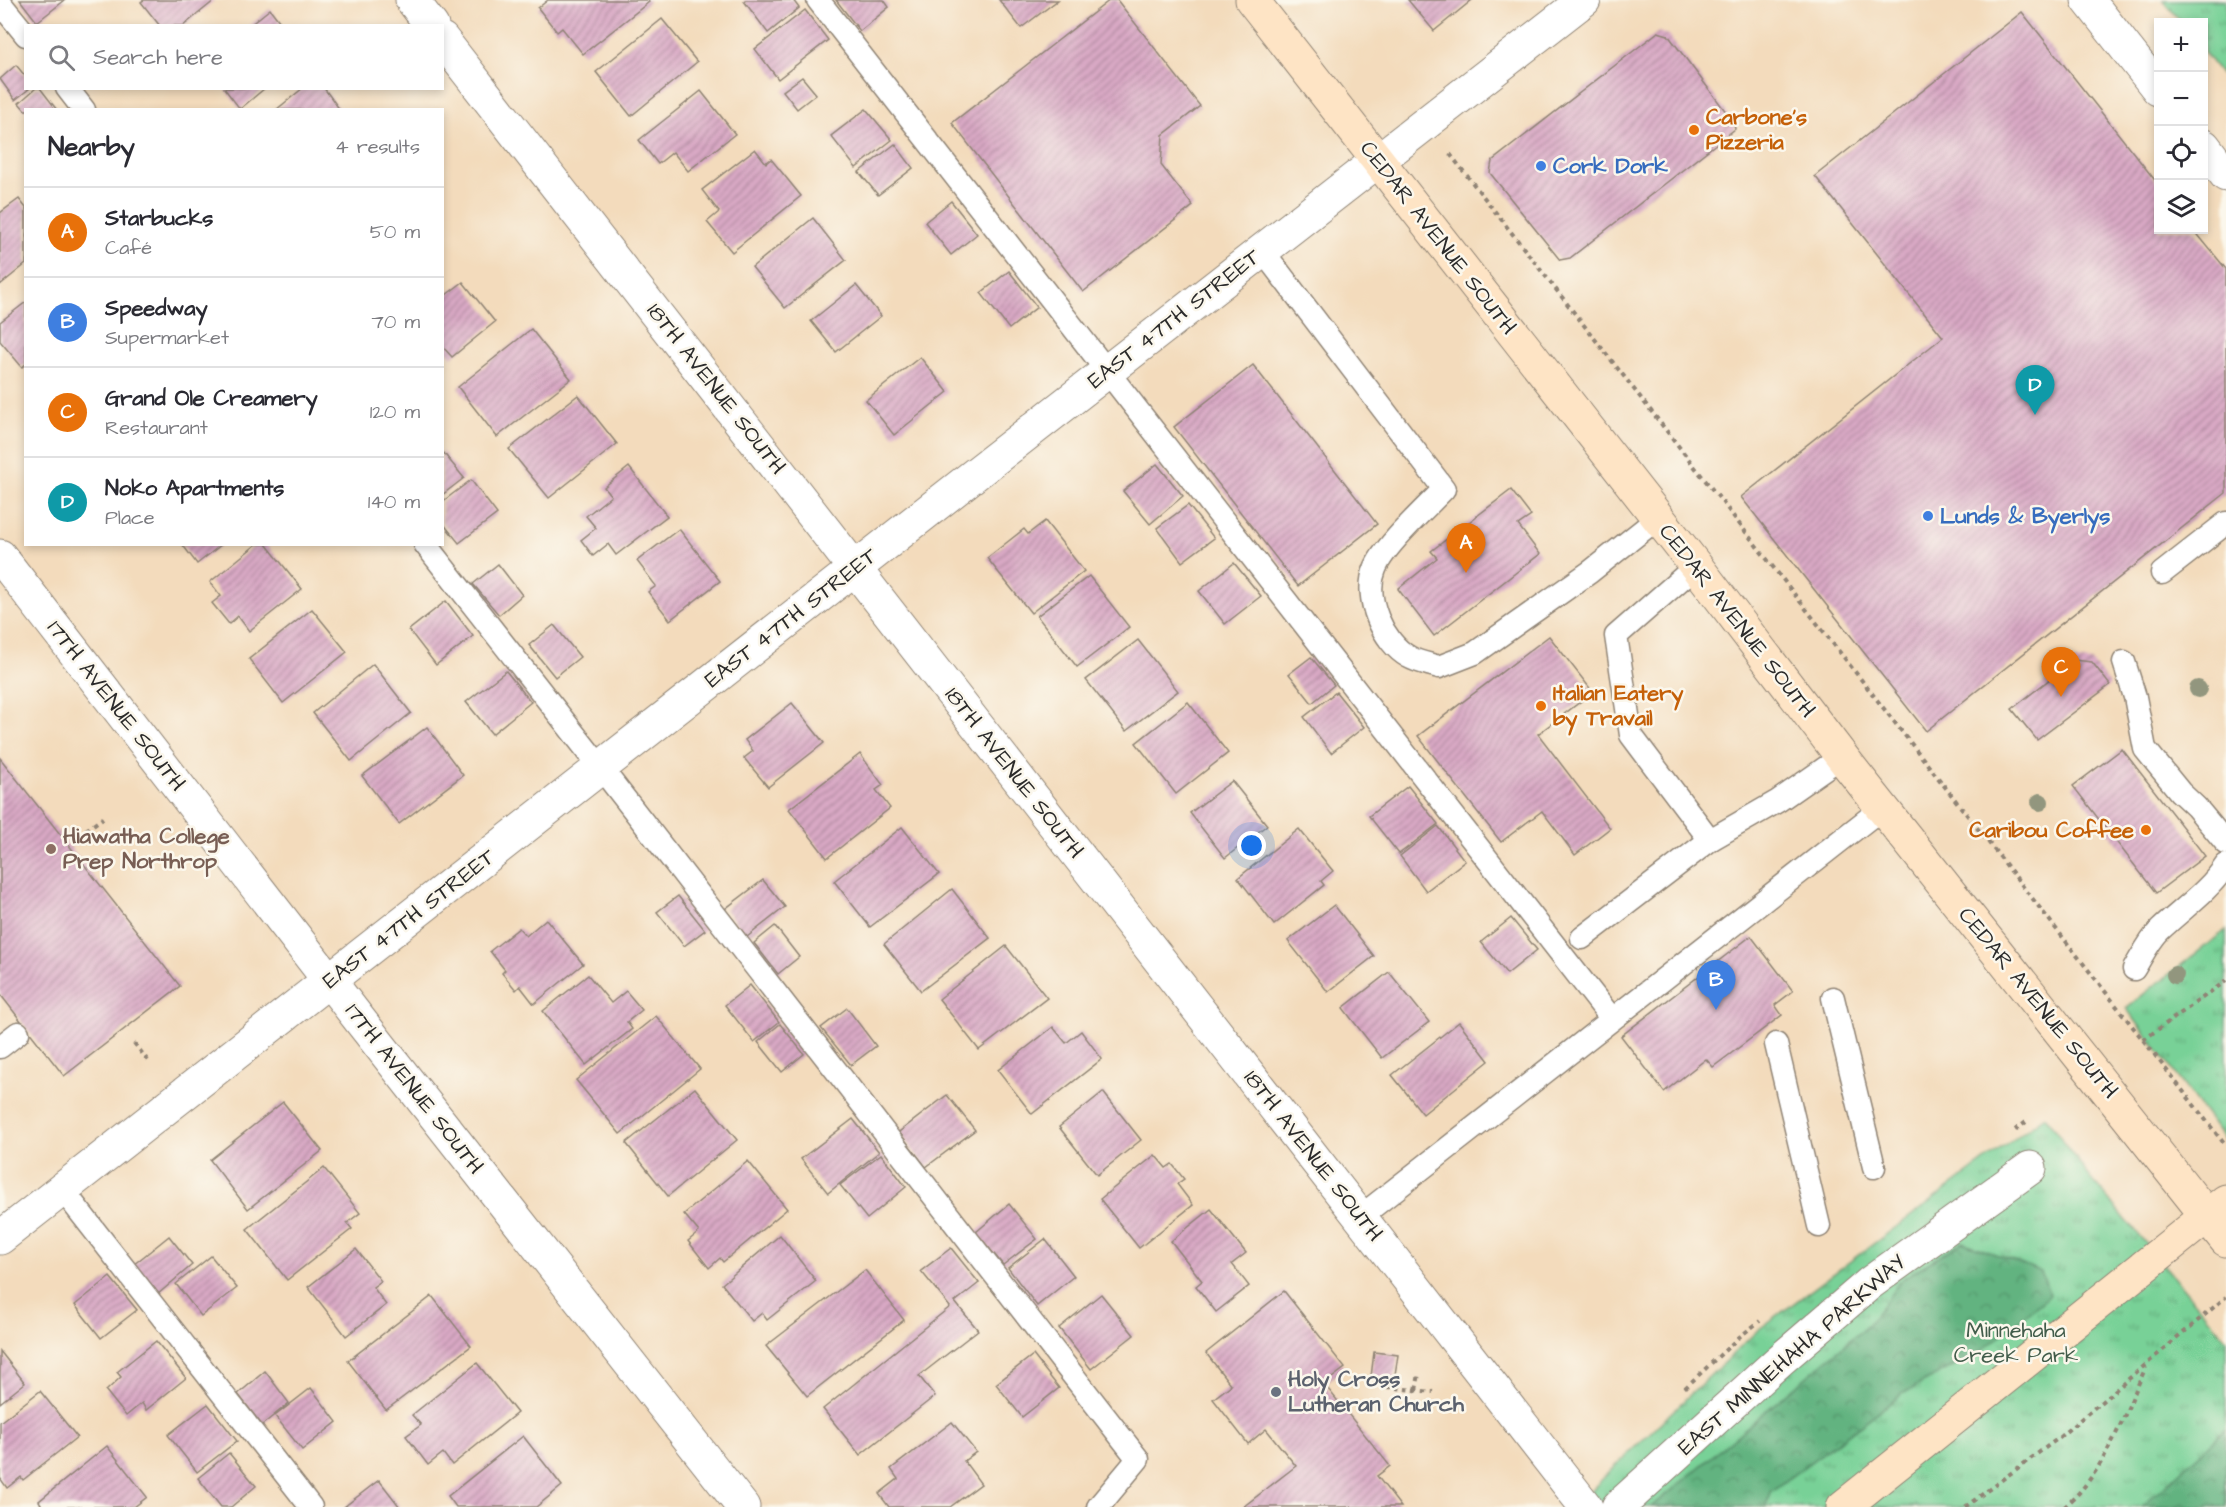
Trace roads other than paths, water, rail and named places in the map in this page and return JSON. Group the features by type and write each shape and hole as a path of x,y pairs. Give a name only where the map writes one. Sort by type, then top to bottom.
{"main road":[{"name":"CEDAR AVENUE SOUTH","path":"1252,0 1696,566 1841,757 2220,1219"},
{"path":"1843,1507 2220,1219"}],"street":[{"path":"412,0 430,24"},
{"name":"EAST 47TH STREET","path":"0,1238 854,568 1584,0"},
{"path":"2088,0 2154,84"},
{"name":"18TH AVENUE SOUTH","path":"444,42 1586,1507"},
{"path":"2208,151 2226,175"},
{"name":"17TH AVENUE SOUTH","path":"0,556 329,981 743,1507"},
{"name":"EAST MINNEHAHA PARKWAY","path":"1618,1507 1779,1360 1869,1283 2030,1168"}],"lane":[{"path":"818,0 1612,1019"},
{"path":"0,3 24,33"},
{"path":"69,90 82,108"},
{"path":"1262,250 1444,489 1388,549 1375,568 1372,580 1370,591 1377,619 1390,640 1408,657 1439,667 1475,652 1596,567 1658,518"},
{"path":"2162,573 2226,523"},
{"path":"427,546 1138,1459 1098,1507"},
{"path":"1696,566 1616,636 1631,735 1710,840"},
{"path":"2124,662 2135,697 2145,749 2165,775 2226,843"},
{"path":"1582,938 1710,840 1778,801 1841,757"},
{"path":"1360,1217 1882,808"},
{"path":"2134,969 2156,936 2196,898 2226,865"},
{"path":"1833,998 1874,1167"},
{"path":"0,1047 18,1033"},
{"path":"1776,1044 1819,1226"},
{"path":"62,1190 311,1507"}],"place":[{"name":"Carbone's Pizzeria","path":"1694,130"},
{"name":"Cork Dork","path":"1541,166"},
{"name":"Noko Apartments","path":"2035,415"},
{"name":"Lunds & Byerlys","path":"1928,516"},
{"name":"Starbucks","path":"1466,573"},
{"name":"Grand Ole Creamery","path":"2061,697"},
{"name":"Italian Eatery by Travail","path":"1541,706"},
{"name":"Caribou Coffee","path":"2146,830"},
{"name":"Hiawatha College Prep Northrop","path":"51,849"},
{"name":"Speedway","path":"1716,1010"},
{"name":"Holy Cross Lutheran Church","path":"1276,1392"}],"park label":[{"name":"Minnehaha Creek Park","path":"2016,1342"}]}
